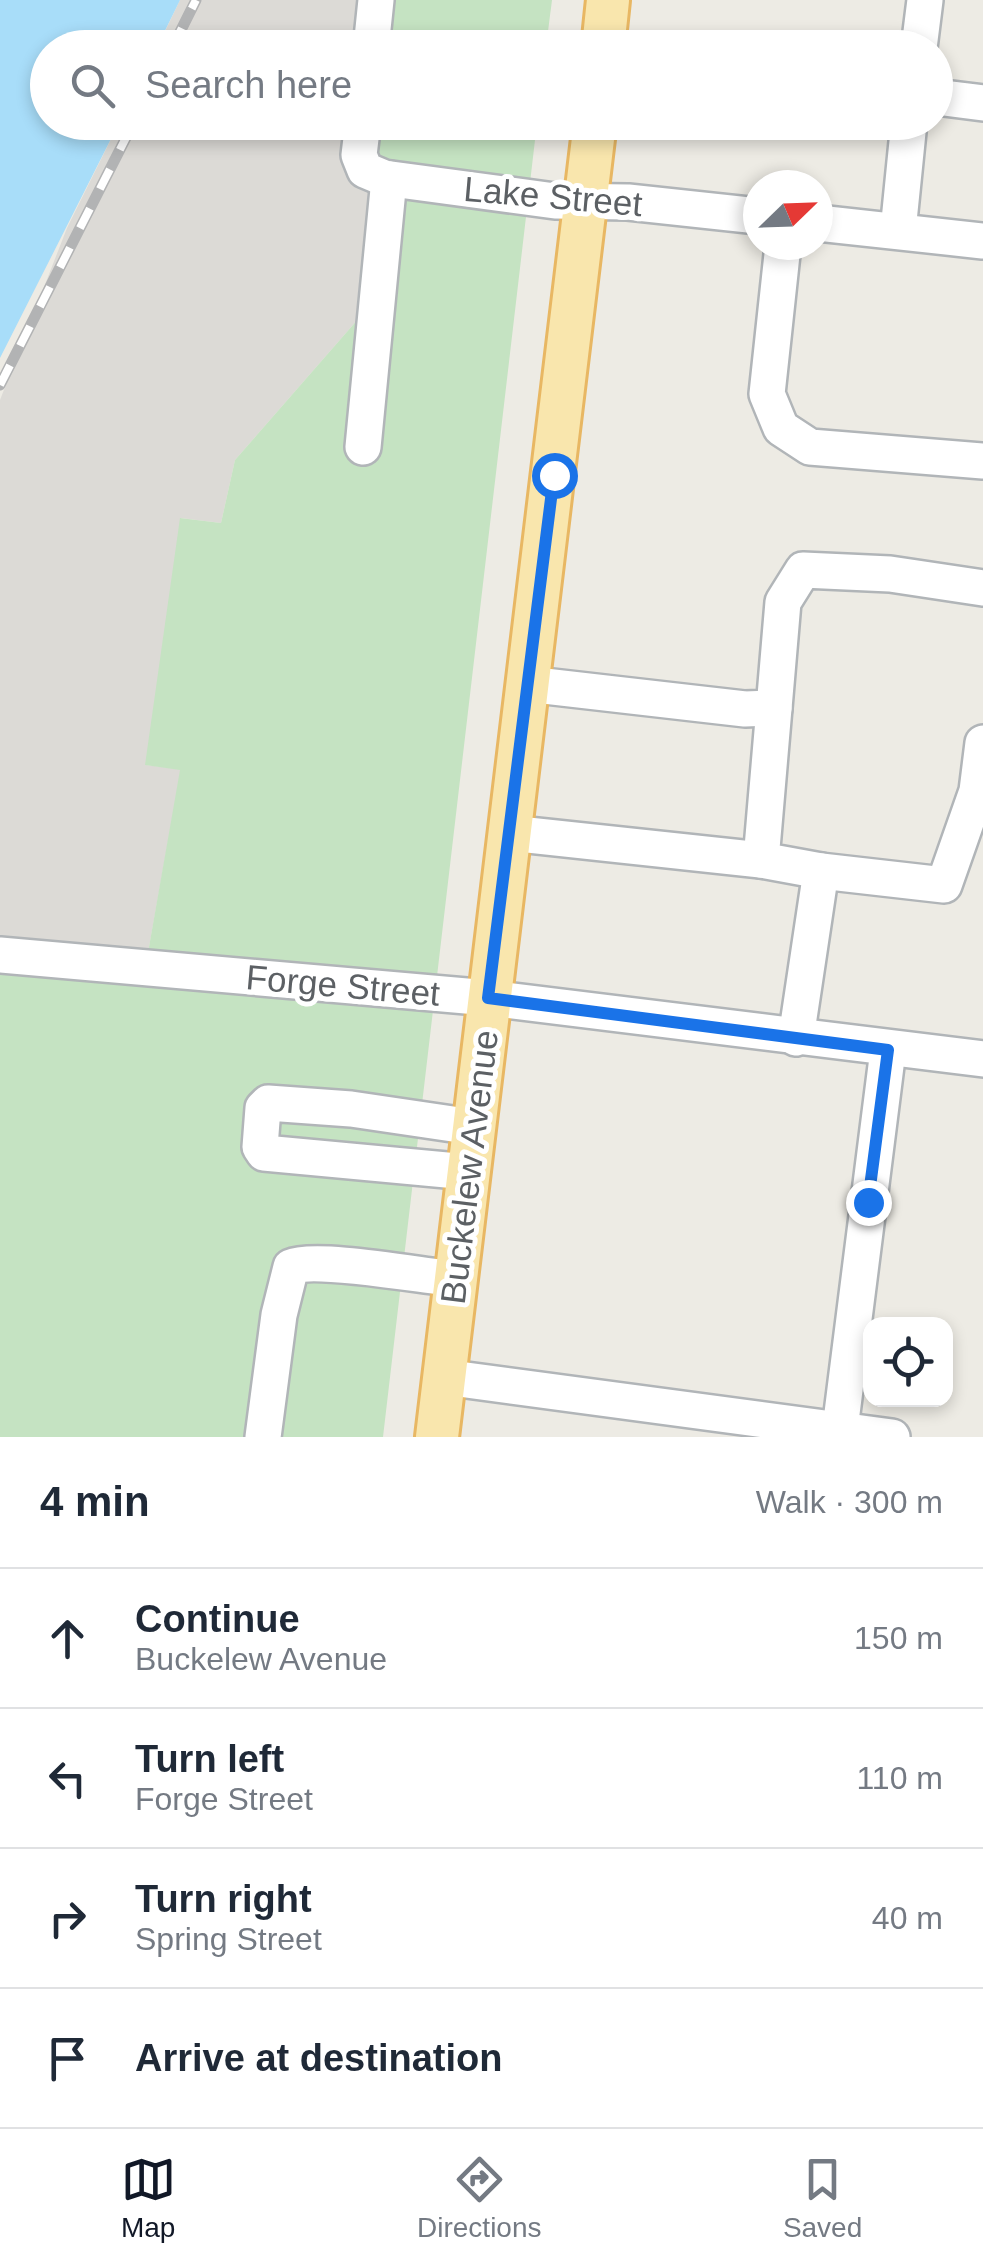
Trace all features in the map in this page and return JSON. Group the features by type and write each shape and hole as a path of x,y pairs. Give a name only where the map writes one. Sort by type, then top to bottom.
{"main road":[{"path":"605,30 608,0"},
{"name":"Buckelew Avenue","path":"437,1437 593,140"}],"street":[{"path":"373,30 376,0"},
{"path":"921,30 925,0"},
{"path":"953,99 983,103"},
{"path":"361,140 366,170 389,179 362,447"},
{"path":"898,231 908,140"},
{"name":"Lake Street","path":"389,179 586,203 628,202 743,214"},
{"path":"833,224 983,241"},
{"path":"781,260 767,394 781,428 810,447 983,462"},
{"path":"761,860 759,709 783,602 804,570 890,574 983,588"},
{"path":"528,684 759,709"},
{"path":"509,833 761,860 822,872 944,885 976,790 983,742"},
{"path":"796,1038 822,872"},
{"name":"Forge Street","path":"0,955 488,998 983,1059"},
{"path":"839,1434 888,1050"},
{"path":"468,1172 264,1153 260,1147 263,1108 268,1104 325,1107 474,1127"},
{"path":"263,1437 282,1297 291,1267 330,1265 456,1278"},
{"path":"444,1377 839,1434 892,1437"}],"shaded area":[{"path":"180,0 374,0 373,30 166,30"},
{"path":"111,140 372,140 373,302 235,460 221,523 181,518 146,765 181,769 146,964 0,940 0,400 67,228"}],"green space":[{"path":"374,0 552,0 548,30 373,30"},
{"path":"372,140 535,140 383,1437 0,1437 0,940 146,964 180,770 145,765 180,518 221,523 235,460 373,302"}],"water":[{"path":"0,0 180,0 165,30 30,30 30,140 110,140 0,358"}],"railway":[{"path":"181,30 196,0"},
{"path":"0,385 125,140"}],"route":[{"path":"554,475 488,998 888,1050 868,1202"}]}
